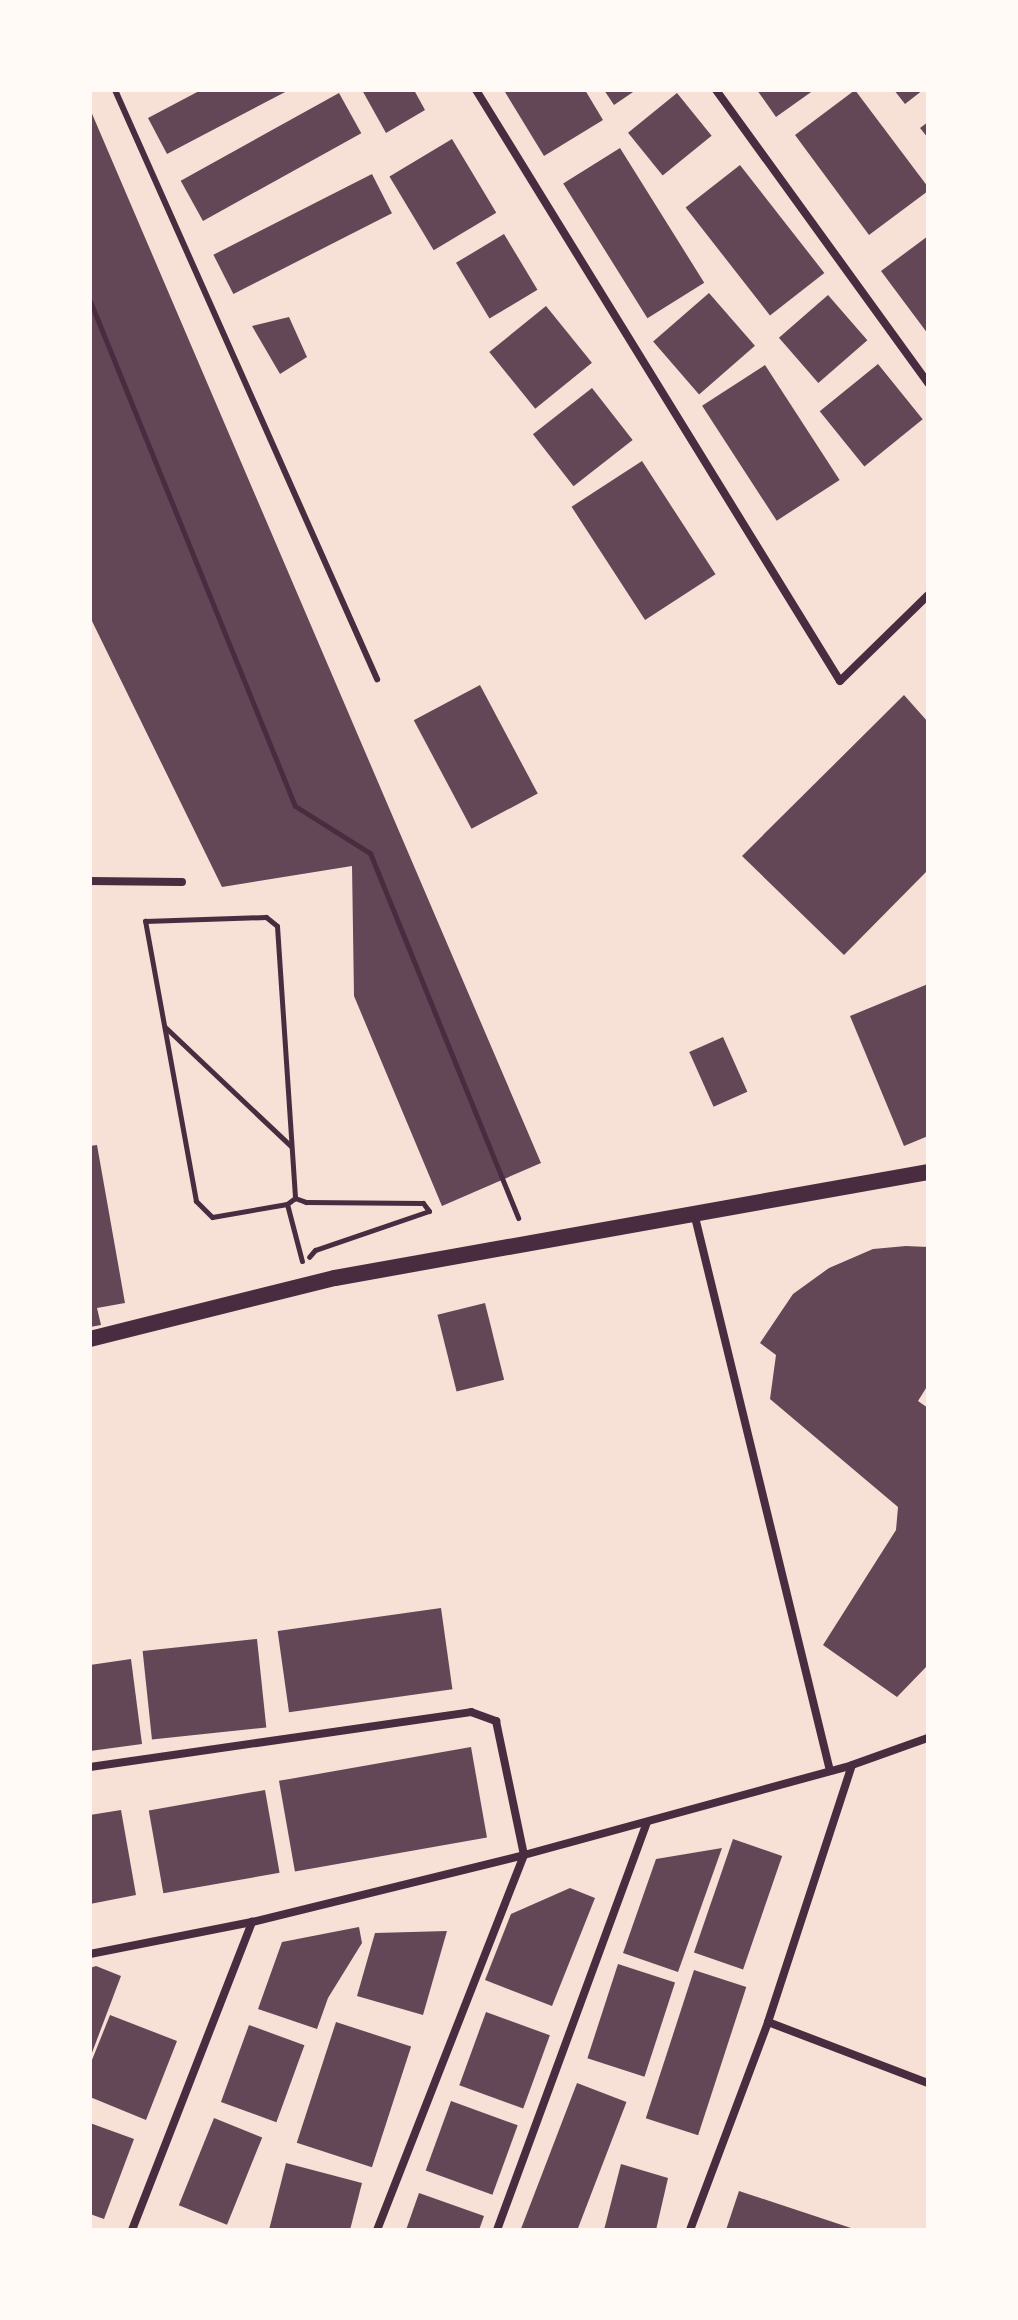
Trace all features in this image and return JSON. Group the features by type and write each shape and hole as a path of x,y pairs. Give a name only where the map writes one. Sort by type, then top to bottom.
{"main road":[{"path":"90,1339 335,1278 928,1172"}],"street":[{"path":"476,90 840,681 928,595"},
{"path":"716,90 928,383"},
{"path":"90,881 182,882"},
{"path":"694,1213 830,1771"},
{"path":"90,1767 471,1712 496,1721 524,1855 377,2230"},
{"path":"90,1954 252,1922 524,1855 852,1765 928,1738"},
{"path":"690,2230 768,2022 852,1765"},
{"path":"497,2230 647,1823"},
{"path":"132,2230 252,1922"},
{"path":"768,2022 928,2083"}],"lane":[{"path":"115,90 377,679"}],"path":[{"path":"90,301 295,806 370,853 528,1243"},
{"path":"266,917 277,926 295,1198 287,1204 212,1217 196,1201 145,921 266,917"},
{"path":"165,1026 292,1147"},
{"path":"287,1204 303,1263 315,1250 429,1211 423,1203 306,1202 295,1198"}],"building":[{"path":"201,90 289,90 167,154 148,118"},
{"path":"362,90 414,90 425,110 386,133"},
{"path":"585,90 603,120 544,156 505,92"},
{"path":"604,90 636,90 614,105"},
{"path":"757,90 814,90 776,117"},
{"path":"855,90 928,187 928,191 869,235 795,135"},
{"path":"894,90 923,90 905,104"},
{"path":"339,93 361,133 203,221 181,181"},
{"path":"677,93 712,136 663,175 628,133"},
{"path":"90,109 541,1163 442,1206 354,996 352,866 222,887 90,617"},
{"path":"928,122 928,138 920,128"},
{"path":"452,139 496,213 434,250 389,177"},
{"path":"620,148 704,283 647,318 563,184"},
{"path":"740,165 824,273 770,315 686,207"},
{"path":"372,174 392,213 233,294 213,255"},
{"path":"504,234 537,290 489,319 456,263"},
{"path":"928,236 928,334 881,271"},
{"path":"709,293 755,346 699,394 653,342"},
{"path":"828,295 867,340 818,383 779,338"},
{"path":"546,306 592,363 535,409 489,352"},
{"path":"289,317 307,357 280,374 252,326"},
{"path":"878,364 923,419 864,466 820,411"},
{"path":"765,365 840,480 777,521 702,406"},
{"path":"592,388 633,440 574,486 533,434"},
{"path":"642,461 716,574 645,620 572,507"},
{"path":"480,685 538,794 472,829 414,720"},
{"path":"904,695 928,722 928,870 844,955 742,856"},
{"path":"928,984 928,1136 904,1146 850,1016"},
{"path":"723,1037 747,1092 714,1107 689,1052"},
{"path":"97,1145 125,1303 97,1308 101,1325 90,1327 90,1146"},
{"path":"928,1247 928,1385 918,1401 928,1408 928,1665 897,1697 823,1645 896,1530 898,1507 770,1399 776,1355 760,1343 793,1294 829,1268 873,1249"},
{"path":"485,1303 504,1380 457,1392 437,1315"},
{"path":"441,1608 452,1689 289,1712 278,1631"},
{"path":"257,1639 266,1728 152,1740 143,1651"},
{"path":"131,1659 142,1744 90,1751 90,1665"},
{"path":"471,1747 487,1838 295,1871 279,1781"},
{"path":"265,1790 280,1873 163,1893 149,1810"},
{"path":"121,1810 136,1895 90,1904 90,1815"},
{"path":"733,1839 782,1856 743,1969 694,1952"},
{"path":"722,1848 678,1972 623,1953 656,1859"},
{"path":"570,1888 595,1898 552,2006 485,1980 511,1914"},
{"path":"359,1927 362,1943 328,1998 317,2029 258,2009 282,1942"},
{"path":"447,1931 423,2015 357,1996 375,1933"},
{"path":"618,1964 675,1983 644,2077 587,2058"},
{"path":"96,1966 121,1976 90,2058 90,1968"},
{"path":"694,1970 746,1987 698,2135 646,2118"},
{"path":"486,2012 550,2035 523,2109 459,2085"},
{"path":"110,2015 177,2041 146,2120 90,2097 90,2065"},
{"path":"336,2022 411,2046 372,2167 297,2143"},
{"path":"249,2025 304,2045 276,2122 221,2102"},
{"path":"577,2083 626,2102 577,2230 521,2230"},
{"path":"451,2101 518,2125 492,2195 426,2171"},
{"path":"214,2118 262,2137 227,2225 179,2205"},
{"path":"90,2123 134,2139 104,2219 90,2214"},
{"path":"286,2163 362,2183 350,2230 269,2230"},
{"path":"621,2164 668,2178 656,2230 604,2230"},
{"path":"739,2191 854,2229 854,2230 726,2230"},
{"path":"419,2193 484,2216 479,2230 406,2230"}]}
